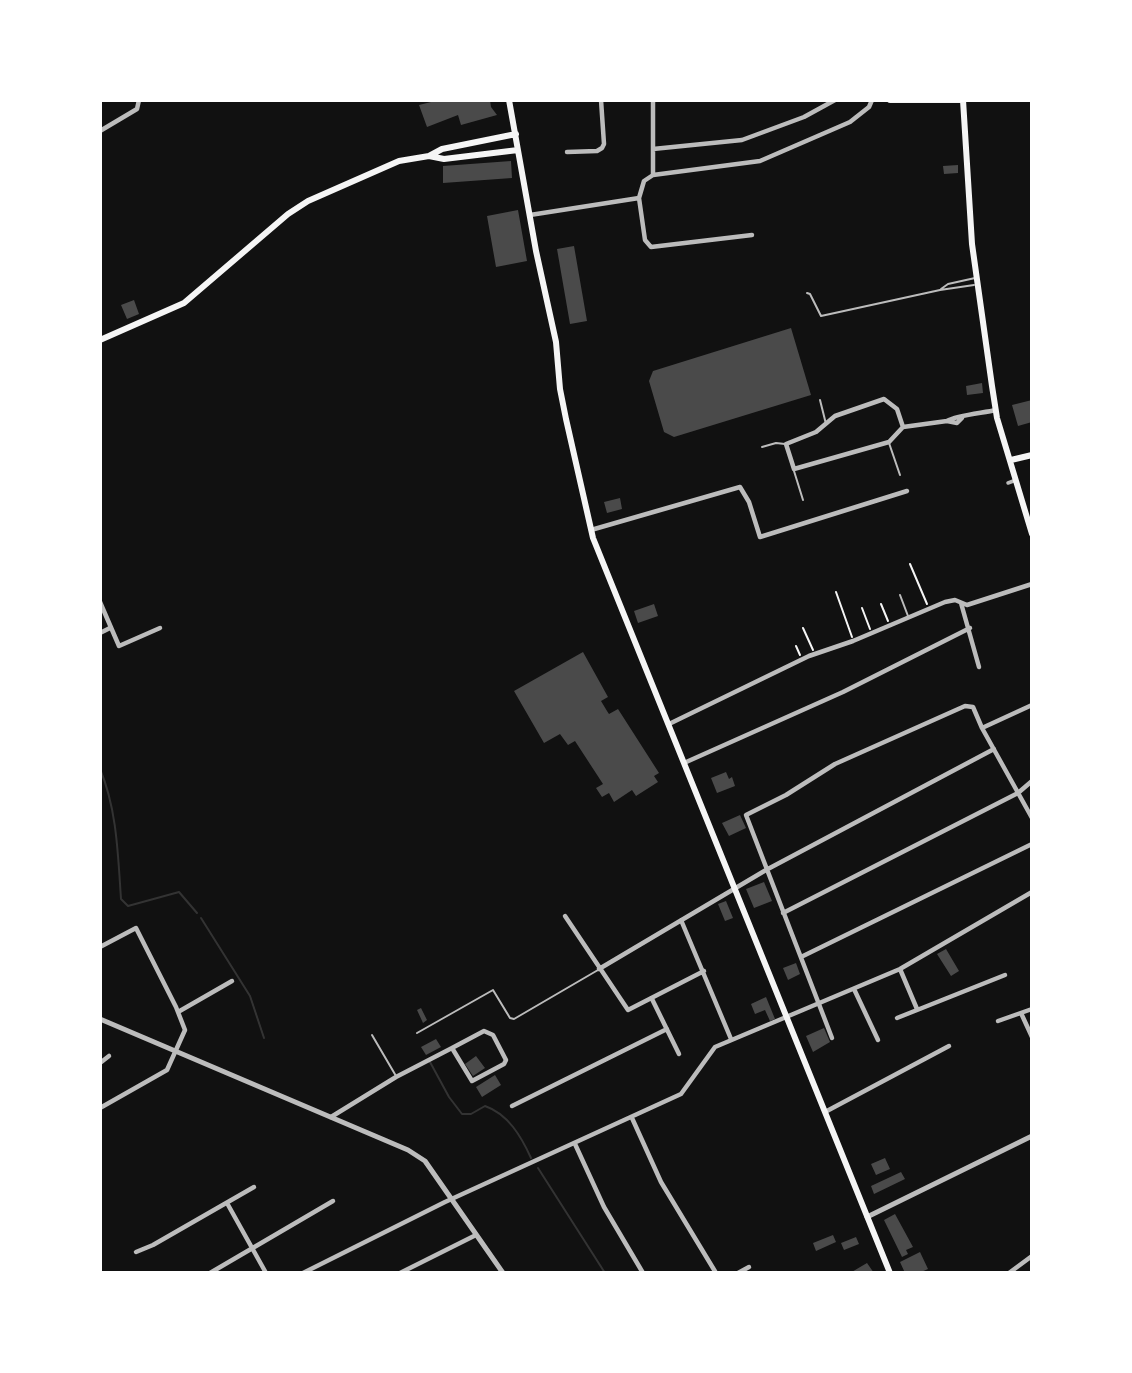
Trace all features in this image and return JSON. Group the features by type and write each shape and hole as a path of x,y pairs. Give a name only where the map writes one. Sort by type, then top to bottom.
{"main road":[{"path":"509,100 555,333 560,389 568,431 591,530 890,1273"},
{"path":"890,100 963,100 972,244 996,410 1032,534"},
{"path":"100,340 184,303 288,214 308,201 399,161 516,134"},
{"path":"429,156 444,159 518,150"},
{"path":"1011,460 1032,455"}],"street":[{"path":"100,131 136,109 139,100"},
{"path":"567,152 597,151 602,148 601,100"},
{"path":"651,175 653,100"},
{"path":"653,149 742,140 804,117 835,100"},
{"path":"752,235 651,247 645,240 639,198 644,181 651,175 760,161 850,122 869,107 872,100"},
{"path":"530,215 639,198"},
{"path":"903,427 897,409 884,400 835,416 809,436 786,444 794,469 888,442 903,427 947,421 957,423 962,418 996,410"},
{"path":"1008,482 1016,480"},
{"path":"591,530 740,487 749,502 760,537 907,491"},
{"path":"669,724 815,654 853,641 945,601 967,605 1032,584"},
{"path":"100,602 119,646 160,628"},
{"path":"961,602 979,667"},
{"path":"100,633 110,628"},
{"path":"684,763 843,692 970,628"},
{"path":"832,1038 747,815 786,795 835,764 970,705 1032,818"},
{"path":"982,728 1032,705"},
{"path":"599,969 766,870 994,749"},
{"path":"783,912 1018,793 1032,781"},
{"path":"801,957 1032,844"},
{"path":"303,1273 452,1199 681,1094 711,1051 731,1039 900,969 1032,892"},
{"path":"565,916 625,1008 632,1010 704,971"},
{"path":"681,920 731,1039"},
{"path":"100,947 132,929 137,929 185,1030 167,1070 100,1108"},
{"path":"900,969 917,1009"},
{"path":"897,1018 1006,975"},
{"path":"178,1012 232,981"},
{"path":"854,989 878,1040"},
{"path":"652,999 678,1054"},
{"path":"998,1021 1032,1009"},
{"path":"1021,1013 1032,1037"},
{"path":"100,1020 417,1155 425,1161 503,1273"},
{"path":"512,1106 667,1029"},
{"path":"331,1117 396,1077 452,1048 485,1031 493,1035 506,1060 504,1064 472,1081 452,1048"},
{"path":"824,1112 949,1046"},
{"path":"100,1063 109,1056"},
{"path":"632,1118 661,1182 716,1273"},
{"path":"867,1217 1032,1136"},
{"path":"575,1144 604,1207 643,1273"},
{"path":"136,1252 254,1187"},
{"path":"210,1273 333,1201"},
{"path":"228,1203 266,1273"},
{"path":"400,1273 476,1235"},
{"path":"1009,1273 1032,1256"},
{"path":"738,1273 749,1267"}],"lane":[{"path":"940,290 948,284 977,281"},
{"path":"807,293 821,316 977,281"},
{"path":"820,400 826,425"},
{"path":"888,442 900,475"},
{"path":"762,447 776,443 786,444"},
{"path":"794,469 803,500"},
{"path":"900,595 909,617"},
{"path":"416,1033 493,990 510,1018 514,1019 599,969"},
{"path":"372,1035 396,1077"}],"path":[{"path":"911,564 929,608"},
{"path":"835,592 853,641"},
{"path":"881,604 890,625"},
{"path":"862,608 872,633"},
{"path":"803,628 815,654"},
{"path":"796,646 802,660"}],"building":[{"path":"439,100 490,100 497,115 461,125 458,115 427,127 419,105"},
{"path":"511,161 512,178 443,183 443,166"},
{"path":"958,165 958,173 944,174 943,166"},
{"path":"518,210 527,261 496,267 487,216"},
{"path":"574,246 587,321 570,324 557,249"},
{"path":"134,300 139,314 127,319 121,305"},
{"path":"791,328 811,395 674,437 664,432 649,381 653,371"},
{"path":"982,383 983,393 967,395 966,386"},
{"path":"1032,400 1032,422 1018,426 1012,405"},
{"path":"620,498 622,509 607,513 604,502"},
{"path":"654,604 658,616 638,623 634,611"},
{"path":"583,652 608,697 601,701 607,711 609,714 618,709 659,773 654,776 658,782 636,796 632,790 614,802 609,793 602,797 596,788 603,784 575,741 568,745 560,734 544,743 514,691"},
{"path":"726,772 729,779 732,777 735,786 717,793 711,778"},
{"path":"740,815 746,828 729,836 722,823"},
{"path":"764,882 772,901 754,908 746,889"},
{"path":"726,901 733,918 725,921 718,904"},
{"path":"946,949 959,971 951,976 937,954"},
{"path":"796,963 800,974 788,980 783,968"},
{"path":"766,997 775,1019 770,1021 765,1010 755,1014 751,1004"},
{"path":"421,1008 427,1020 423,1023 417,1010"},
{"path":"824,1028 830,1042 813,1052 806,1036"},
{"path":"436,1039 441,1047 426,1055 421,1047"},
{"path":"476,1056 485,1068 473,1076 465,1064"},
{"path":"495,1075 501,1085 482,1097 476,1087"},
{"path":"885,1158 890,1169 876,1175 871,1164"},
{"path":"901,1172 905,1179 874,1194 871,1186"},
{"path":"895,1214 913,1247 906,1250 908,1254 902,1257 884,1220"},
{"path":"833,1235 836,1242 816,1251 813,1243"},
{"path":"856,1237 859,1244 844,1250 841,1243"},
{"path":"920,1252 928,1269 919,1273 905,1273 900,1262"},
{"path":"867,1263 874,1273 850,1273"}],"waterway":[{"path":"100,769 113,816 121,899 128,906 179,892 197,913"},
{"path":"201,918 250,996 264,1038"},
{"path":"430,1062 449,1097 462,1114 471,1114 485,1106 500,1114 513,1127 531,1158"},
{"path":"538,1168 605,1273"}]}
